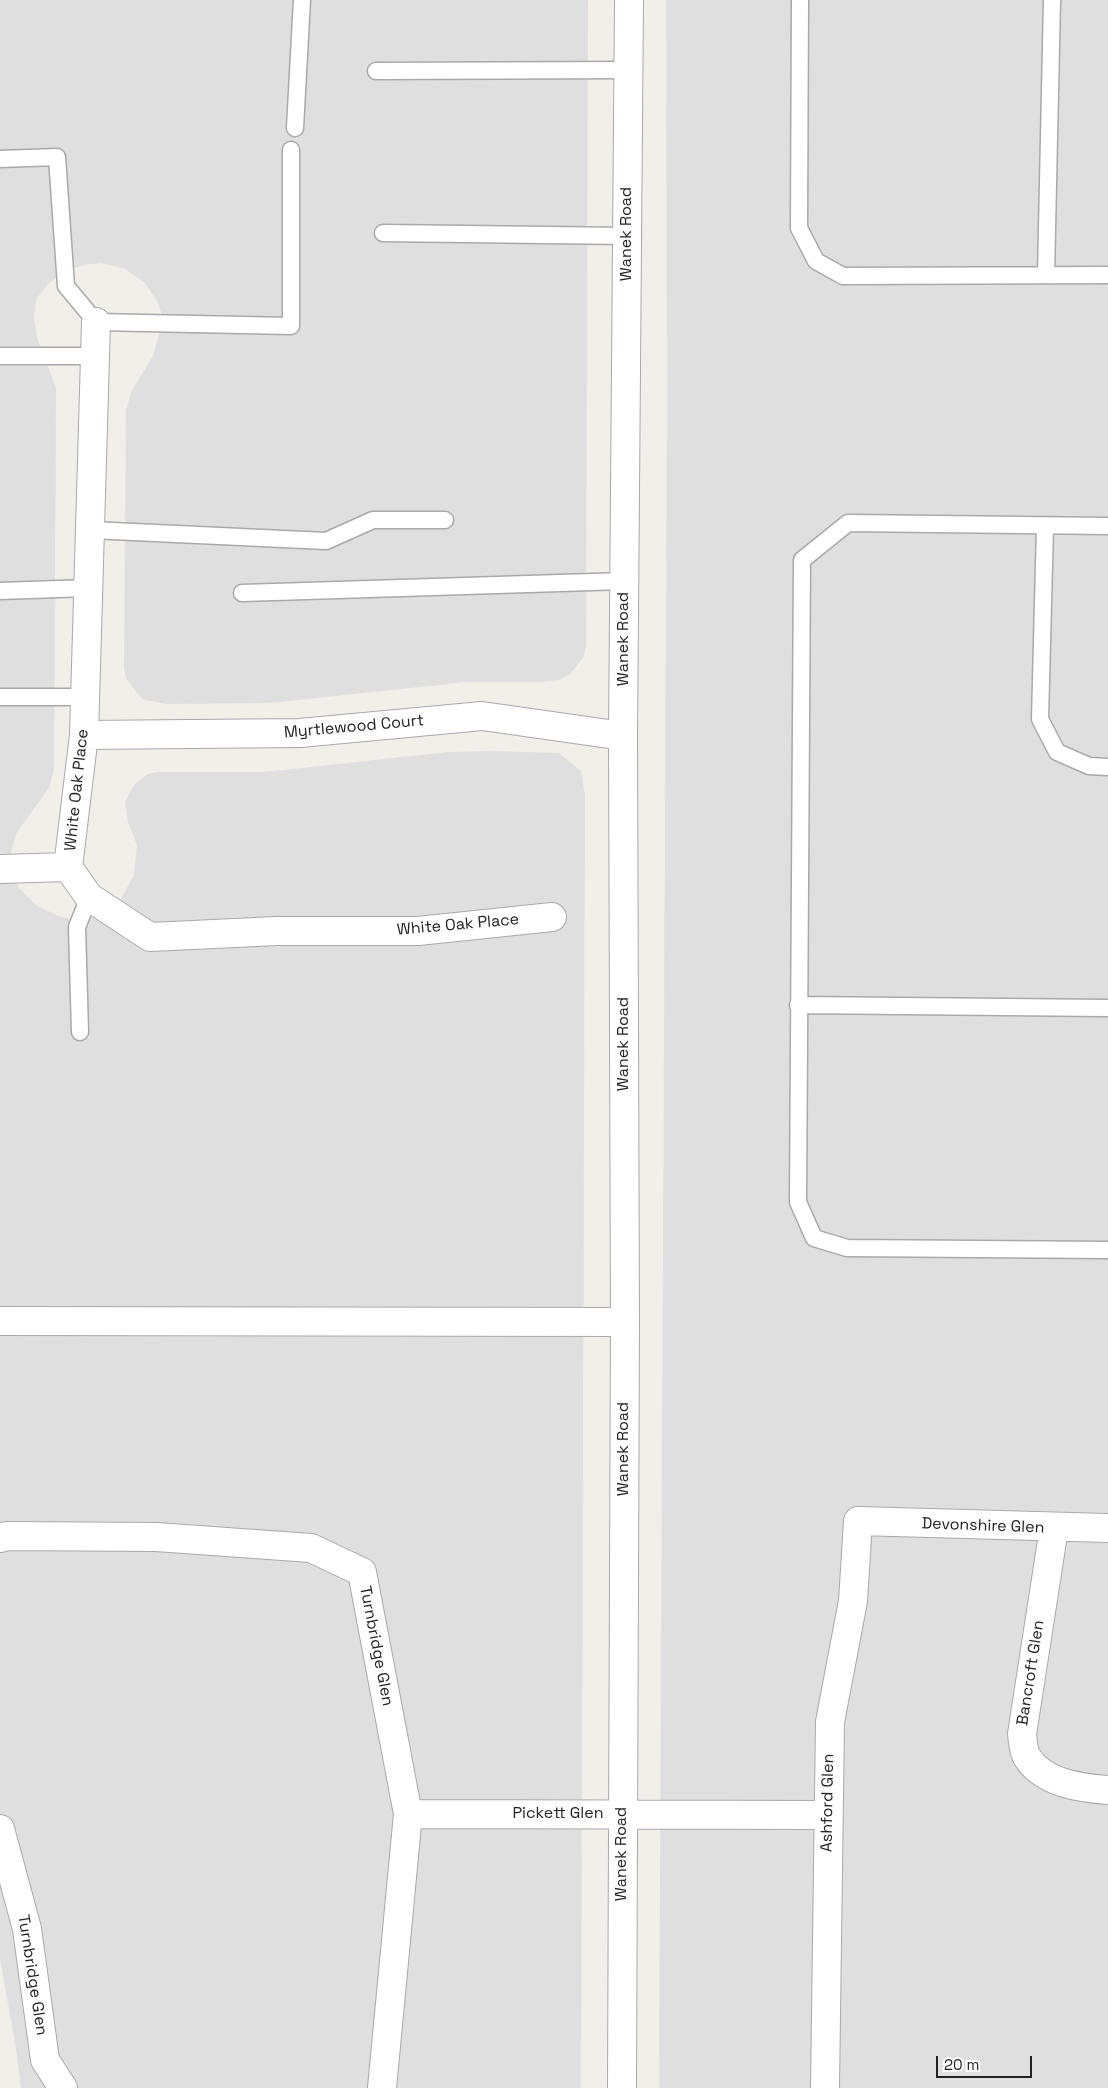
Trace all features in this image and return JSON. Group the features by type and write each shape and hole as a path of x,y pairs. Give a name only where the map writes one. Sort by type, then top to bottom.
{"street":[{"name":"Wanek Road","path":"622,2088 625,1322 623,736 629,0"},
{"name":"White Oak Place","path":"96,322 84,736 68,867 89,897 150,937 277,931 418,931 552,917"},
{"name":"Myrtlewood Court","path":"84,736 300,733 482,716 623,736"},
{"path":"0,869 68,867"},
{"path":"0,1321 625,1322"},
{"name":"Devonshire Glen","path":"858,1521 1054,1528 1108,1528"},
{"name":"Ashford Glen","path":"825,2088 830,1722 852,1601 858,1521"},
{"name":"Bancroft Glen","path":"1054,1528 1022,1734 1024,1749 1026,1756 1040,1772 1076,1788 1108,1790"},
{"name":"Turnbridge Glen","path":"0,1538 7,1536 156,1537 310,1548 362,1572 408,1814 379,2087"},
{"name":"Pickett Glen","path":"408,1814 828,1815"},
{"name":"Turnbridge Glen","path":"0,1829 27,1929 45,2060 63,2088"}],"lane":[{"path":"295,128 302,0"},
{"path":"800,0 799,228 816,261 843,276 1108,275"},
{"path":"1046,275 1052,0"},
{"path":"376,71 629,70"},
{"path":"0,159 57,157 66,286 96,322 291,326 291,150"},
{"path":"384,233 627,236"},
{"path":"0,356 95,356"},
{"path":"90,530 326,541 373,520 445,520"},
{"path":"1108,526 848,523 802,560 798,1005 798,1202 814,1238 847,1248 1108,1250"},
{"path":"1045,526 1040,719 1057,752 1089,766 1108,767"},
{"path":"242,593 624,581"},
{"path":"0,591 88,588"},
{"path":"0,698 86,697"},
{"path":"80,1032 77,927 89,897"},
{"path":"798,1005 1108,1008"}],"shaded area":[{"path":"0,0 588,0 586,647 583,658 569,675 558,680 541,682 467,682 270,703 165,704 142,699 126,679 124,668 126,410 132,390 153,356 160,331 161,312 157,301 145,283 125,269 101,263 83,265 64,272 48,284 37,298 35,306 34,319 37,337 56,388 54,770 49,788 17,832 10,855 13,875 19,888 37,906 61,917 76,920 91,918 105,913 119,902 134,875 137,845 128,822 125,802 134,785 148,774 157,772 265,772 448,752 492,751 559,753 581,771 585,795 581,2088 21,2088 0,1958"},
{"path":"666,0 1108,0 1108,2088 659,2088 667,402"}]}
